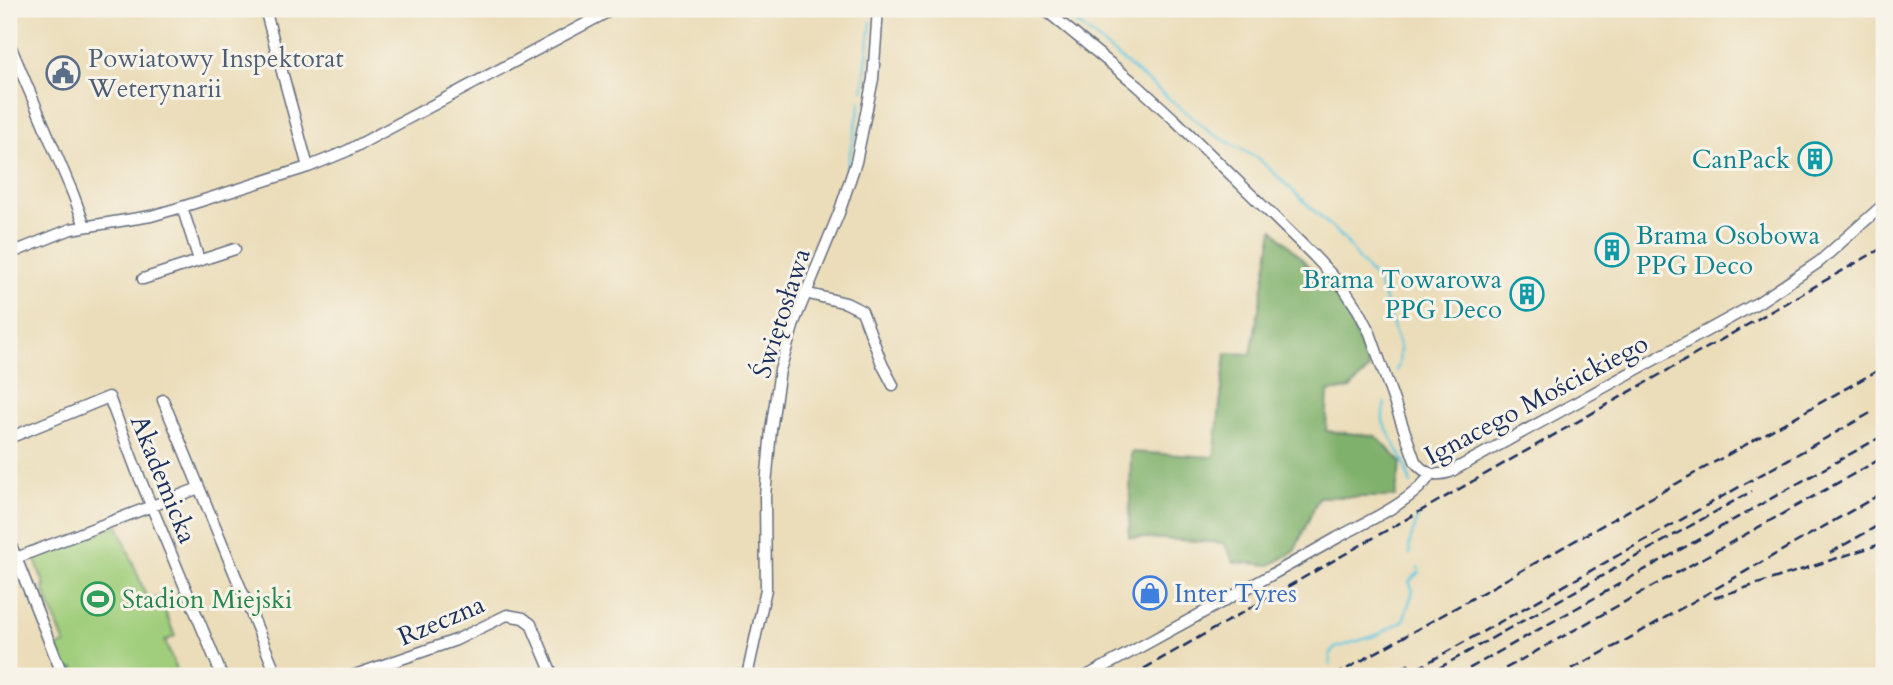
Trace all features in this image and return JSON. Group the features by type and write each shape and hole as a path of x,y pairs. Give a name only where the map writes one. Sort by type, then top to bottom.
{"street":[{"path":"265,9 307,167"},
{"path":"9,254 85,226 151,216 182,207 307,167 347,151 613,9"},
{"name":"Świętosława","path":"747,676 767,583 764,510 780,370 789,336 843,204 859,153 873,79 878,9"},
{"path":"1044,9 1177,121 1343,288 1370,333 1415,461 1422,470 1431,474"},
{"path":"9,43 74,194 85,226"},
{"name":"Ignacego Mościckiego","path":"1087,676 1399,503 1419,490 1431,474 1450,472 1759,302 1819,262 1884,204"},
{"path":"182,207 199,260"},
{"path":"143,279 234,248"},
{"path":"805,293 846,303 862,311 893,385"},
{"name":"Akademicka","path":"9,438 109,397 222,676"},
{"path":"163,400 277,676"},
{"path":"16,558 199,488"},
{"path":"9,540 63,676"},
{"name":"Rzeczna","path":"352,676 456,640 507,615 523,618 531,624 553,676"}],"green space":[{"path":"1273,229 1328,286 1347,311 1369,369 1350,389 1328,392 1326,431 1376,436 1401,462 1395,497 1319,497 1294,552 1270,565 1234,562 1224,543 1129,537 1131,452 1214,457 1226,353 1251,354"},
{"name":"Stadion Miejski","path":"118,525 148,601 159,597 175,636 165,641 179,676 77,676 74,668 67,671 57,647 65,644 34,557"}],"waterway":[{"path":"1060,9 1211,133 1259,159 1344,239 1378,282 1384,297 1400,349 1396,371"},
{"path":"863,90 871,22"},
{"path":"836,200 846,172 861,101"},
{"path":"786,324 831,217"},
{"path":"1385,403 1383,422 1403,460 1411,484"},
{"path":"1410,554 1409,545 1418,516"},
{"path":"1330,664 1330,655 1335,648 1377,635 1403,621 1413,591 1409,581 1420,572"}],"railway":[{"path":"1131,676 1884,247"},
{"path":"1334,676 1884,367"},
{"path":"1404,676 1874,411"},
{"path":"1456,676 1884,435"},
{"path":"1492,676 1884,457"},
{"path":"1425,676 1752,491"},
{"path":"1558,676 1621,643 1884,492"},
{"path":"1830,553 1884,522"},
{"path":"1714,598 1884,543"},
{"path":"1387,676 1412,663"}],"place":[{"name":"Powiatowy Inspektorat Weterynarii","path":"63,73"},
{"name":"CanPack","path":"1815,159"},
{"name":"Brama Osobowa PPG Deco","path":"1612,250"},
{"name":"Brama Towarowa PPG Deco","path":"1527,294"},
{"name":"Inter Tyres","path":"1150,593"},
{"name":"Stadion Miejski","path":"98,599"}]}
